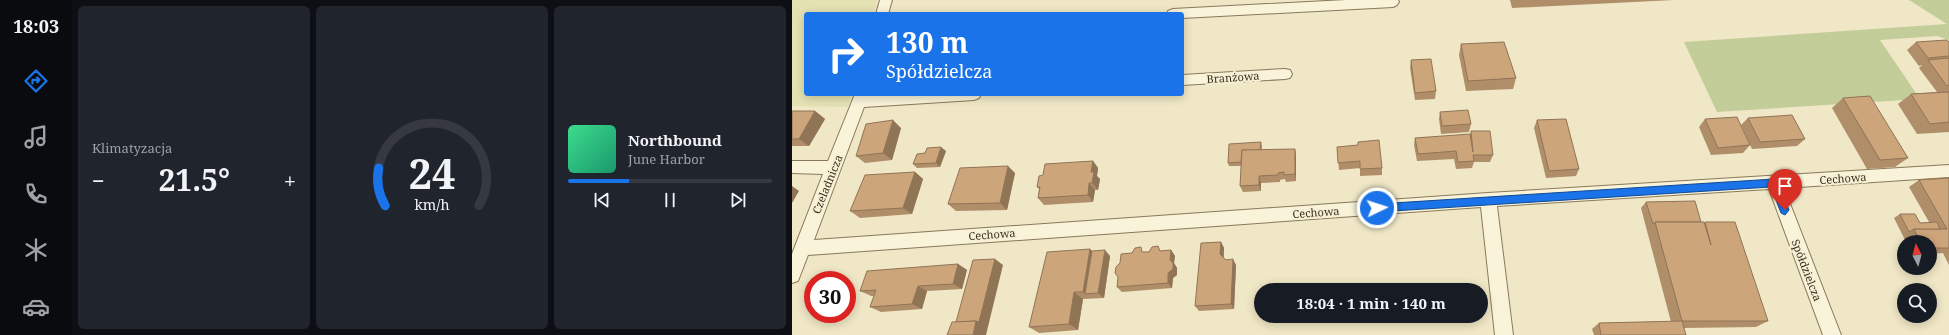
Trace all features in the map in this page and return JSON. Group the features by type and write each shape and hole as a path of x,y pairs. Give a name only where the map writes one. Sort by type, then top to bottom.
{"street":[{"path":"883,12 886,0"},
{"path":"1184,13 1394,2"},
{"name":"Branżowa","path":"1184,80 1285,74"},
{"path":"861,98 918,96"},
{"name":"Czeladnicza","path":"792,275 861,98"},
{"path":"792,167 833,168"},
{"name":"Cechowa","path":"802,248 1488,200 1949,171"},
{"name":"Spółdzielcza","path":"1774,183 1832,335"},
{"path":"1488,200 1504,335"}],"shaded area":[{"path":"792,0 877,0 874,12 804,12 804,96 851,96 848,107 792,106"}],"green space":[{"path":"1909,0 1949,0 1949,40 1937,36 1880,40 1920,99 1717,112 1684,42 1947,24"}],"building":[{"path":"1947,40 1949,42 1949,56 1928,58 1916,42"},
{"path":"1504,42 1516,78 1468,81 1461,44"},
{"path":"1949,58 1949,85 1947,86 1928,60"},
{"path":"1431,59 1436,91 1415,93 1411,60"},
{"path":"1949,92 1949,122 1930,124 1911,94"},
{"path":"1870,96 1908,158 1880,160 1843,98"},
{"path":"1468,110 1471,124 1442,126 1440,112"},
{"path":"792,111 815,111 799,139 792,139"},
{"path":"1792,115 1805,139 1760,142 1748,118"},
{"path":"1737,117 1750,145 1718,148 1705,119"},
{"path":"1566,119 1579,169 1549,171 1537,120"},
{"path":"893,120 883,153 856,156 866,124"},
{"path":"1471,131 1490,131 1493,155 1473,155 1474,161 1458,162 1456,151 1418,154 1415,138 1470,134 1473,152"},
{"path":"1379,140 1382,168 1360,169 1360,161 1338,163 1337,147 1358,145 1358,142"},
{"path":"1261,142 1260,150 1242,150 1241,162 1228,163 1229,144"},
{"path":"941,147 936,163 913,164 917,154 925,153 927,148"},
{"path":"1295,149 1295,174 1284,175 1284,172 1278,173 1278,175 1259,176 1259,185 1240,186 1242,150"},
{"path":"1093,161 1091,172 1094,172 1092,183 1089,183 1088,195 1038,198 1040,187 1037,187 1039,176 1043,175 1045,164"},
{"path":"1008,166 1000,203 948,204 960,168"},
{"path":"915,172 903,208 850,211 865,175"},
{"path":"1949,178 1949,248 1937,248 1937,235 1917,235 1914,229 1947,229 1919,180"},
{"path":"1695,201 1701,222 1655,222 1653,224 1646,202"},
{"path":"1900,214 1915,214 1920,223 1937,222 1940,229 1914,229 1909,232"},
{"path":"1655,222 1704,222 1711,245 1705,222 1735,222 1768,321 1682,321"},
{"path":"1221,242 1220,254 1226,260 1233,259 1231,304 1195,306 1201,243"},
{"path":"1158,246 1160,251 1171,250 1170,260 1173,263 1173,269 1168,273 1168,283 1117,287 1118,277 1115,273 1116,267 1120,263 1121,254 1132,253 1135,248 1141,247 1142,252 1149,252 1152,247"},
{"path":"1090,249 1083,292 1074,292 1069,324 1029,327 1047,252"},
{"path":"1105,250 1098,293 1085,294 1092,251"},
{"path":"995,259 979,322 956,322 973,260"},
{"path":"958,264 953,284 918,286 912,304 870,307 876,290 860,291 867,271"},
{"path":"976,321 973,335 947,335 952,322"},
{"path":"1682,321 1686,335 1601,335 1599,323"}],"route":[{"path":"1377,208 1774,183 1785,210"}]}
